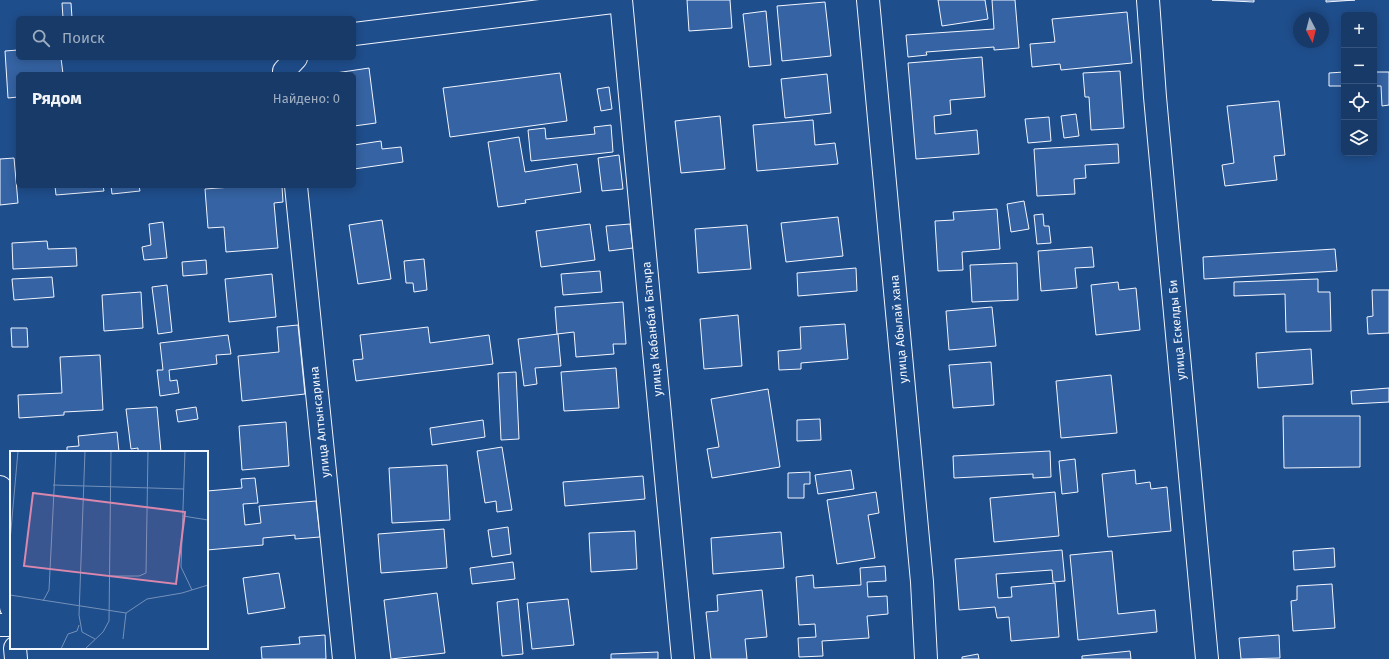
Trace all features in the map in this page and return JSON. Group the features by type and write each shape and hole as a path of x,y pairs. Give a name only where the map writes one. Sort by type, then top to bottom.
{"street":[{"path":"356,34 621,0"},
{"name":"улица Кабанбай Батыра","path":"621,0 683,659"},
{"name":"улица Абылай хана","path":"868,0 922,582 926,659"},
{"name":"улица Ескелды Би","path":"1148,0 1155,97 1207,659"},
{"name":"улица Алтынсарина","path":"296,188 344,659"},
{"path":"0,487 10,596"},
{"path":"15,649 16,659"}],"building":[{"path":"687,0 730,0 732,28 689,31"},
{"path":"938,0 985,0 988,19 942,26"},
{"path":"992,0 1015,0 1019,48 994,50 994,47 926,52 927,55 908,57 906,35 994,29"},
{"path":"1212,0 1254,0 1254,2"},
{"path":"1326,0 1355,0 1326,2"},
{"path":"825,2 831,56 782,61 777,6"},
{"path":"62,3 71,3 72,16 63,16"},
{"path":"766,11 771,65 749,67 743,14"},
{"path":"1127,12 1132,63 1061,70 1060,64 1032,67 1030,44 1055,42 1052,19"},
{"path":"16,50 16,60 61,60 63,72 16,72 16,97 8,98 5,51"},
{"path":"982,57 985,97 950,100 951,114 934,116 935,134 977,130 979,154 916,159 908,63"},
{"path":"369,68 376,123 356,126 356,72 342,72"},
{"path":"1120,71 1124,128 1091,130 1089,97 1085,97 1083,73"},
{"path":"1341,72 1341,86 1329,86 1329,73"},
{"path":"1377,72 1389,72 1389,105 1382,106 1381,86 1377,86"},
{"path":"560,73 567,121 450,137 443,88"},
{"path":"827,74 831,113 785,118 781,79"},
{"path":"609,87 612,109 601,111 597,89"},
{"path":"1279,101 1285,155 1274,156 1277,180 1225,186 1222,165 1234,163 1227,106"},
{"path":"1076,114 1079,136 1064,138 1061,116"},
{"path":"720,116 725,169 681,173 675,121"},
{"path":"1049,117 1051,141 1028,143 1025,119"},
{"path":"813,120 815,145 835,143 838,164 757,171 753,125"},
{"path":"611,125 613,152 531,161 528,130 545,128 546,139 595,134 594,127"},
{"path":"519,137 525,172 577,164 581,192 525,200 526,203 498,207 488,142"},
{"path":"381,141 382,149 401,147 403,162 356,169 356,145"},
{"path":"1118,144 1119,163 1085,165 1086,178 1074,179 1075,194 1037,196 1034,149"},
{"path":"619,155 623,189 602,191 598,158"},
{"path":"14,158 18,203 0,205 0,159"},
{"path":"55,188 103,188 104,191 56,195"},
{"path":"111,188 139,188 140,191 112,194"},
{"path":"282,188 283,202 274,203 278,248 226,252 224,227 208,228 205,189"},
{"path":"1024,201 1029,229 1011,232 1007,204"},
{"path":"997,209 1000,249 962,252 963,270 938,271 935,221 954,220 953,212"},
{"path":"1043,214 1044,226 1049,226 1051,243 1037,244 1034,215"},
{"path":"838,217 843,256 786,262 781,223"},
{"path":"382,220 391,279 358,284 349,225"},
{"path":"163,222 167,258 144,260 142,247 151,245 149,224"},
{"path":"590,224 595,260 541,267 536,231"},
{"path":"630,224 633,248 609,251 606,226"},
{"path":"747,225 751,269 698,273 695,229"},
{"path":"47,241 48,249 76,248 77,266 13,269 12,243"},
{"path":"1092,247 1094,267 1075,268 1077,288 1041,291 1038,251"},
{"path":"1335,249 1337,271 1204,279 1203,257"},
{"path":"424,259 427,290 414,292 413,283 406,283 404,261"},
{"path":"206,260 207,274 183,276 182,262"},
{"path":"1017,263 1018,300 972,302 970,265"},
{"path":"856,268 857,291 798,296 797,273"},
{"path":"600,271 602,292 563,295 561,274"},
{"path":"272,274 276,317 229,322 225,279"},
{"path":"52,277 54,297 14,300 12,279"},
{"path":"1318,279 1318,292 1330,292 1331,331 1286,332 1285,294 1234,296 1234,282"},
{"path":"1118,282 1119,290 1136,288 1140,330 1096,335 1091,285"},
{"path":"167,285 172,332 158,334 152,287"},
{"path":"1372,290 1389,290 1389,333 1368,334 1367,317 1373,316"},
{"path":"141,292 143,328 104,331 102,295"},
{"path":"623,302 626,344 613,344 614,354 576,357 574,332 557,334 555,307"},
{"path":"992,307 996,346 949,350 946,311"},
{"path":"738,315 742,366 704,369 700,319"},
{"path":"845,324 848,359 801,363 801,369 779,370 778,351 801,349 800,327"},
{"path":"298,325 305,394 242,401 238,356 279,352 277,327"},
{"path":"428,327 430,343 489,335 493,364 356,381 353,360 363,359 360,335"},
{"path":"11,328 27,328 28,347 12,347"},
{"path":"558,334 561,366 535,368 537,384 524,386 518,339"},
{"path":"228,335 231,354 216,355 217,364 169,370 170,381 177,380 179,393 160,396 157,370 163,370 160,343"},
{"path":"1311,349 1313,384 1258,388 1256,353"},
{"path":"100,355 103,410 64,412 64,415 19,418 18,395 62,393 60,357"},
{"path":"991,362 994,405 953,408 949,365"},
{"path":"616,368 619,408 564,411 561,372"},
{"path":"516,372 519,439 501,440 498,373"},
{"path":"1111,375 1117,433 1061,438 1056,381"},
{"path":"1389,388 1389,402 1352,404 1351,391"},
{"path":"768,389 780,467 712,478 707,449 719,447 711,399"},
{"path":"157,407 161,451 138,451 138,448 131,449 126,409"},
{"path":"196,407 198,419 178,422 176,410"},
{"path":"1283,416 1360,416 1360,467 1284,468"},
{"path":"820,419 821,440 797,441 797,420"},
{"path":"483,420 485,437 432,445 430,428"},
{"path":"286,422 289,466 242,470 239,426"},
{"path":"117,432 119,451 67,451 67,447 79,446 78,436"},
{"path":"502,447 512,510 497,512 496,501 485,503 477,451"},
{"path":"1050,451 1051,477 1033,478 1033,474 954,478 953,456"},
{"path":"1075,459 1078,492 1062,494 1059,461"},
{"path":"447,465 450,520 392,523 389,468"},
{"path":"851,470 854,489 818,494 815,475"},
{"path":"1135,470 1136,484 1150,482 1151,489 1167,487 1171,531 1108,537 1102,474"},
{"path":"810,472 810,484 804,484 804,498 788,498 788,473"},
{"path":"643,476 645,499 565,506 563,482"},
{"path":"255,478 258,503 243,504 245,525 261,523 259,506 316,501 320,537 295,539 295,535 263,538 263,545 208,550 208,491 242,488 241,479"},
{"path":"876,492 879,513 868,515 875,558 837,564 827,500"},
{"path":"1055,492 1059,536 994,542 990,498"},
{"path":"508,527 511,554 492,557 488,530"},
{"path":"444,529 447,568 381,573 378,534"},
{"path":"635,531 637,569 591,572 589,533"},
{"path":"781,532 784,568 713,574 711,538"},
{"path":"1334,548 1335,567 1294,570 1293,551"},
{"path":"1062,550 1065,581 1053,582 1052,570 996,574 998,598 1012,597 1011,587 1055,583 1059,637 1011,641 1009,617 997,618 995,607 959,610 955,559"},
{"path":"1112,551 1118,614 1155,610 1157,632 1078,640 1070,555"},
{"path":"513,562 515,579 472,584 470,568"},
{"path":"885,566 886,581 867,582 868,597 887,596 888,614 867,616 869,638 822,641 823,656 799,657 798,638 816,637 815,624 799,625 796,577 813,575 814,588 861,585 860,568"},
{"path":"279,573 285,608 248,614 243,578"},
{"path":"1332,584 1335,628 1293,631 1291,601 1297,600 1297,586"},
{"path":"762,590 767,637 745,639 747,659 711,659 706,612 718,611 717,595"},
{"path":"437,593 445,653 391,659 384,600"},
{"path":"518,599 523,654 502,656 497,602"},
{"path":"568,599 574,645 532,649 527,603"},
{"path":"325,635 326,659 262,659 261,647 300,644 299,637"},
{"path":"1279,635 1280,658 1241,659 1239,638"},
{"path":"1130,651 1131,659 1082,659 1082,656"},
{"path":"658,652 658,659 611,659 611,654"},
{"path":"978,654 979,659 962,659 962,657"}]}
